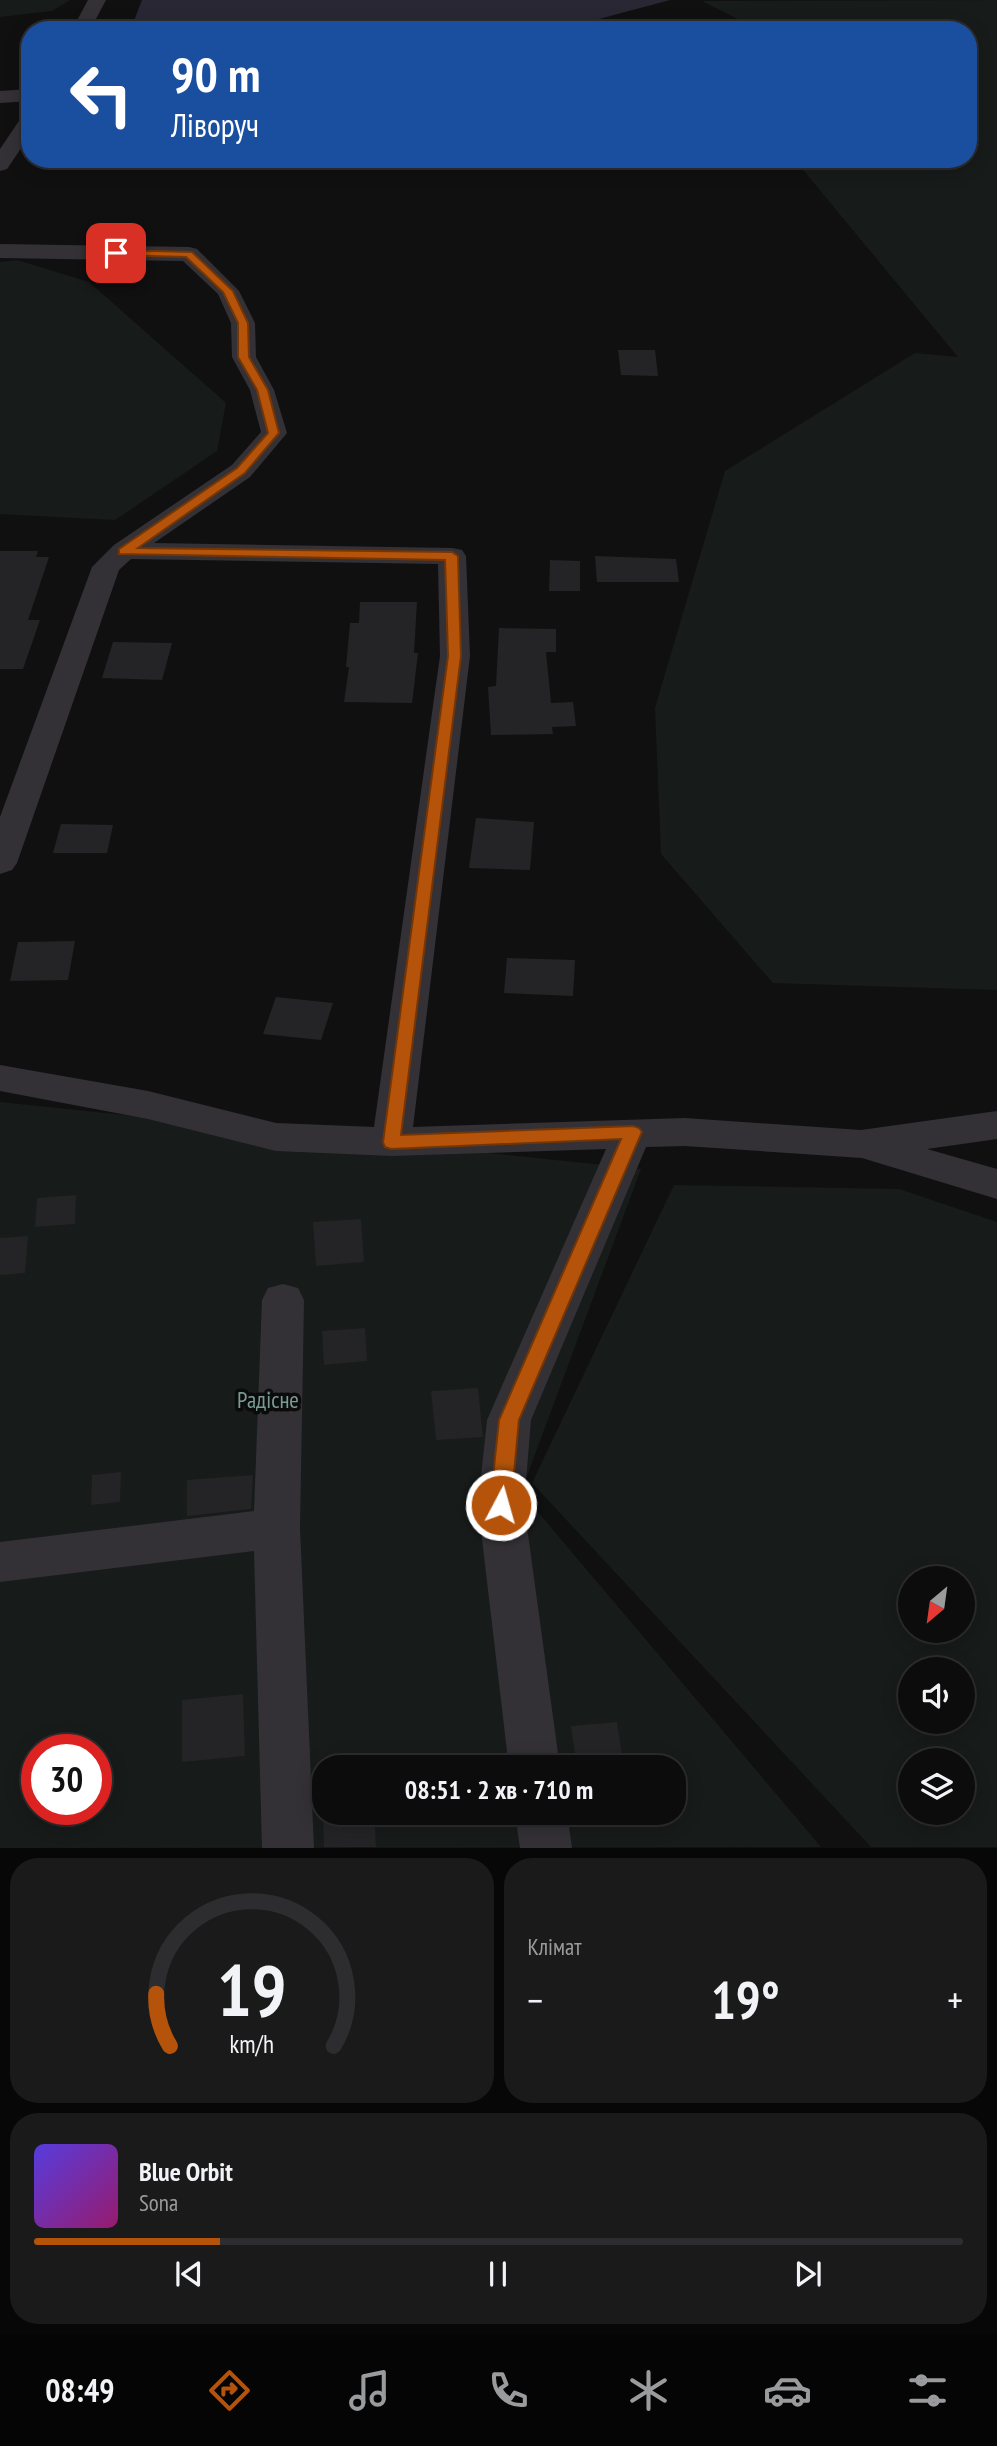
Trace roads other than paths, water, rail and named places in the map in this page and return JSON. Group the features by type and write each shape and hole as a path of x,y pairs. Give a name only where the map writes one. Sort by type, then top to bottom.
{"street":[{"path":"86,21 97,0"},
{"path":"0,97 21,96"},
{"path":"0,165 21,133"},
{"path":"0,251 189,254 228,291 243,323 244,357 262,390 274,433 241,471 124,551 106,567 0,863"},
{"path":"124,551 452,556 455,656 391,1142"},
{"path":"0,1078 148,1105 276,1137 391,1142 685,1132 861,1144 997,1125"},
{"path":"534,1755 501,1505 509,1420 633,1132"},
{"path":"861,1144 997,1184"},
{"path":"283,1300 277,1528 288,1847"},
{"path":"0,1562 277,1528"},
{"path":"543,1825 546,1847"}],"park label":[{"name":"Радісне","path":"268,1400"}]}
